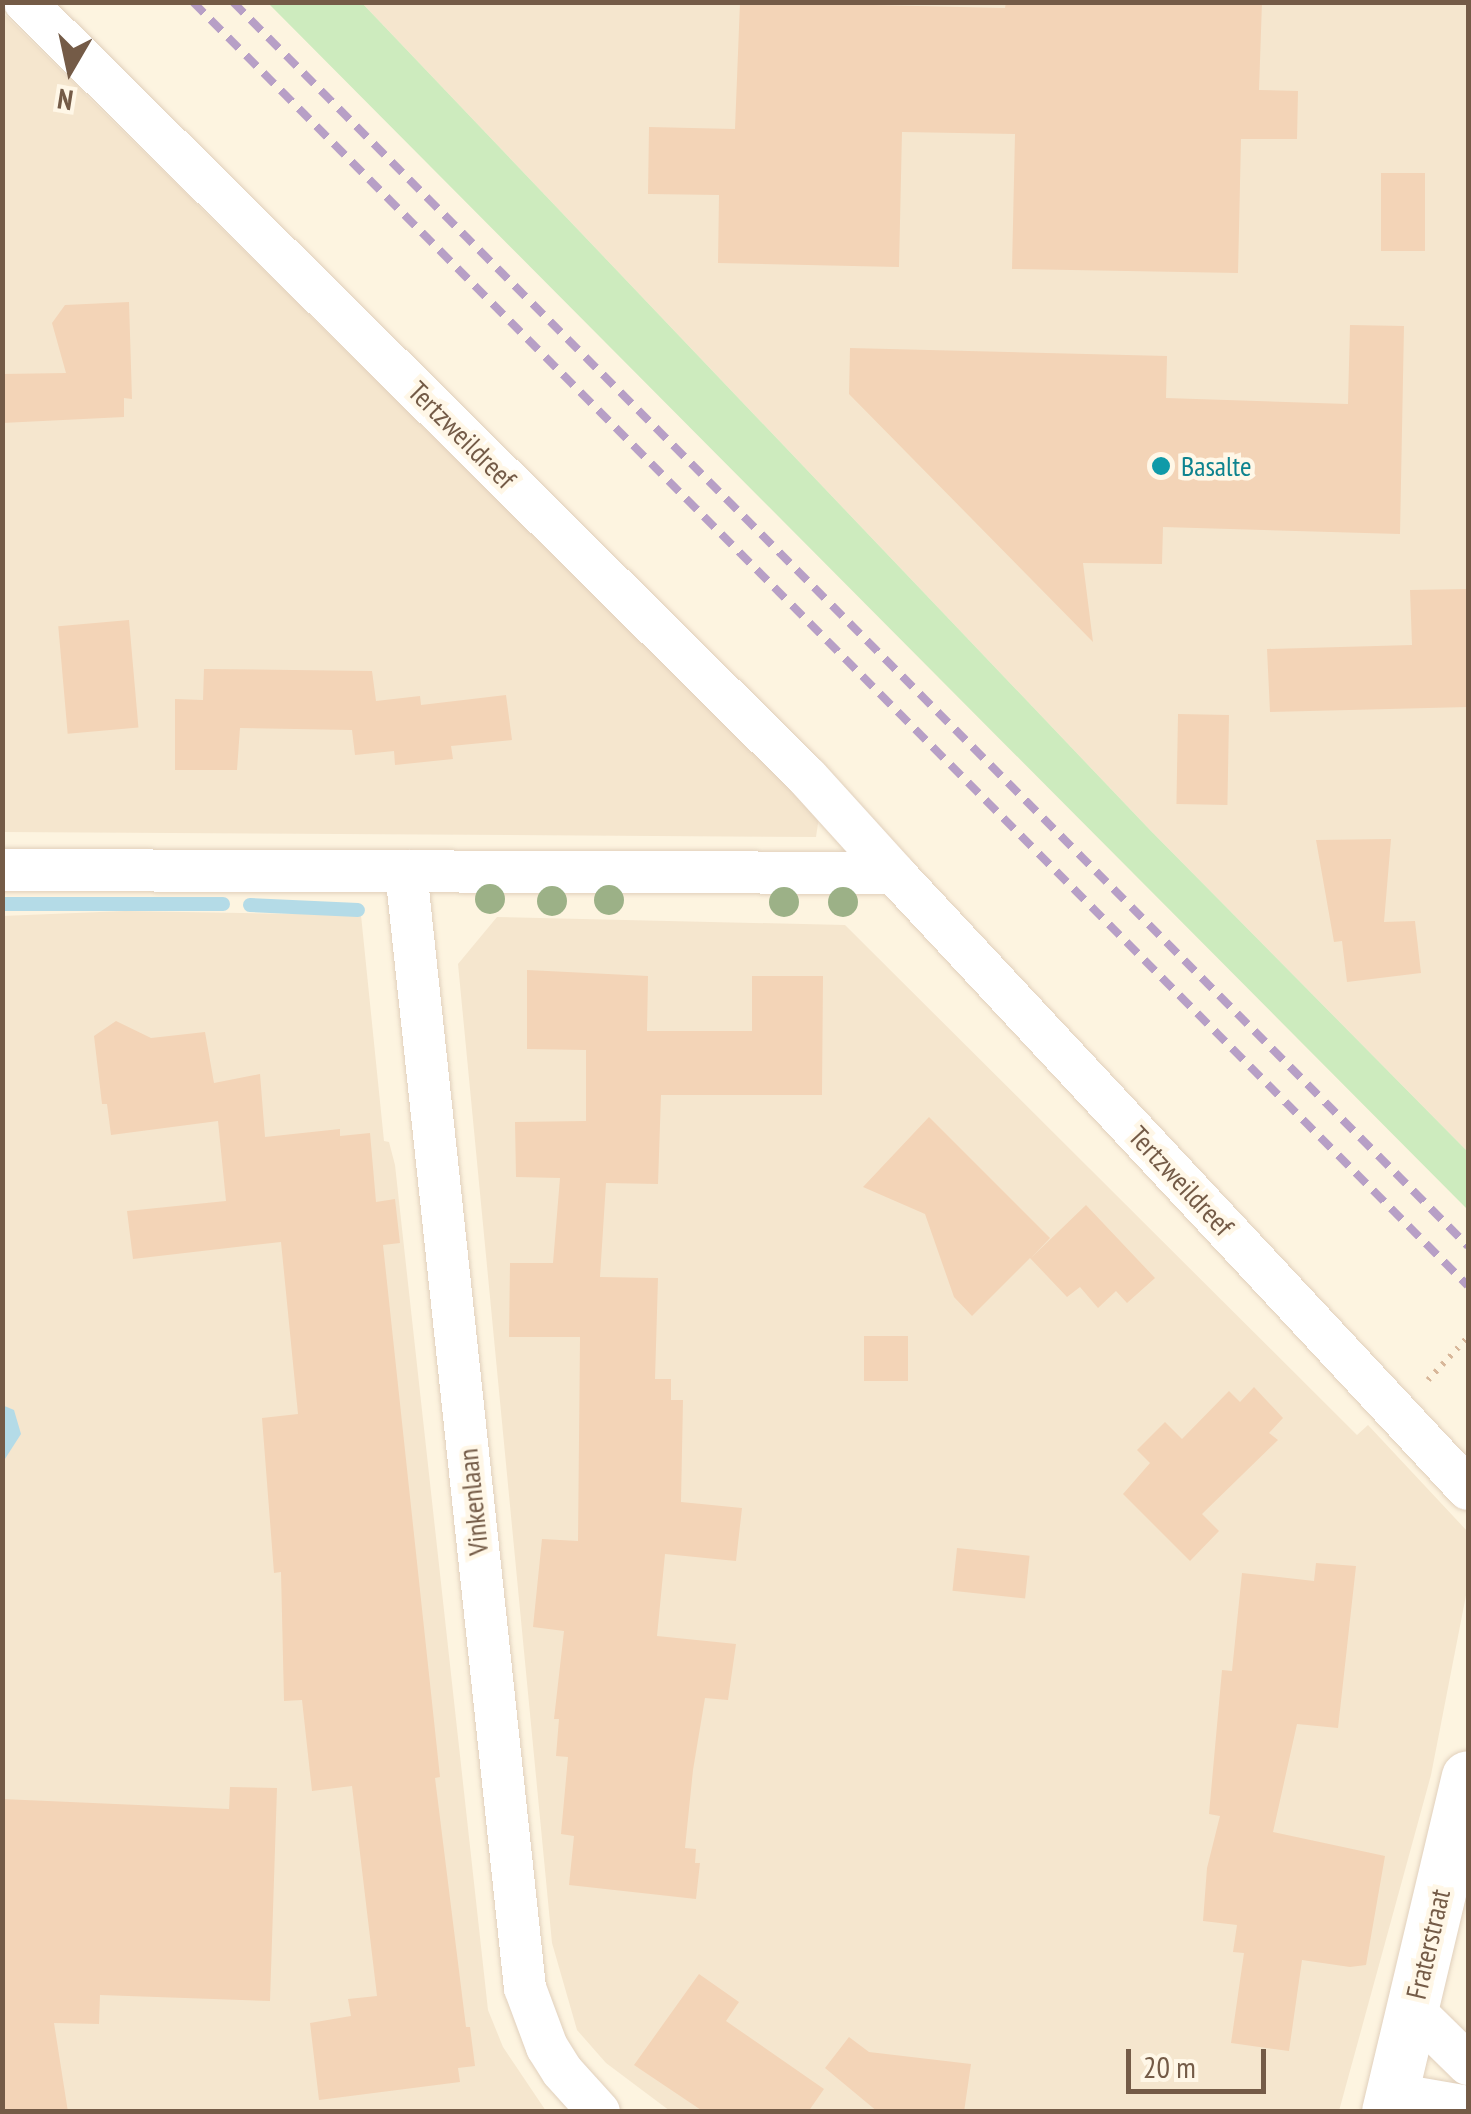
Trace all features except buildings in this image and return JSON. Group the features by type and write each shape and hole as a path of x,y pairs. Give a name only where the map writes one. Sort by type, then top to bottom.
{"street":[{"name":"Tertzweildreef","path":"25,2 808,778 1468,1489"},
{"path":"2,870 894,873"},
{"name":"Vinkenlaan","path":"406,871 525,1988 554,2059 598,2112"},
{"name":"Fraterstraat","path":"1390,2103 1468,1777"},
{"path":"1413,2010 1468,2064"},
{"path":"1390,2103 1468,2106"}],"path":[{"path":"1434,1374 1468,1337"}],"shaded area":[{"path":"362,3 1468,3 1468,1152 1150,830"},
{"path":"2,12 819,817 816,837 3,832"},
{"path":"125,911 361,915 384,1141 389,1142 395,1165 488,2010 503,2047 546,2111 3,2111 2,916"},
{"path":"497,917 845,925 1357,1435 1368,1425 1468,1532 1468,1585 1431,1775 1339,2111 670,2111 606,2063 577,2030 552,1943 458,964"}],"green space":[{"path":"268,3 362,3 1150,830 1468,1152 1468,1210"}],"water":[{"path":"2,1405 14,1410 21,1434 3,1462"}],"waterway":[{"path":"2,904 223,904"},
{"path":"250,905 358,910"}],"railway":[{"path":"193,2 1468,1286"},
{"path":"233,2 1468,1246"}],"place":[{"name":"Basalte","path":"1161,466"}]}
